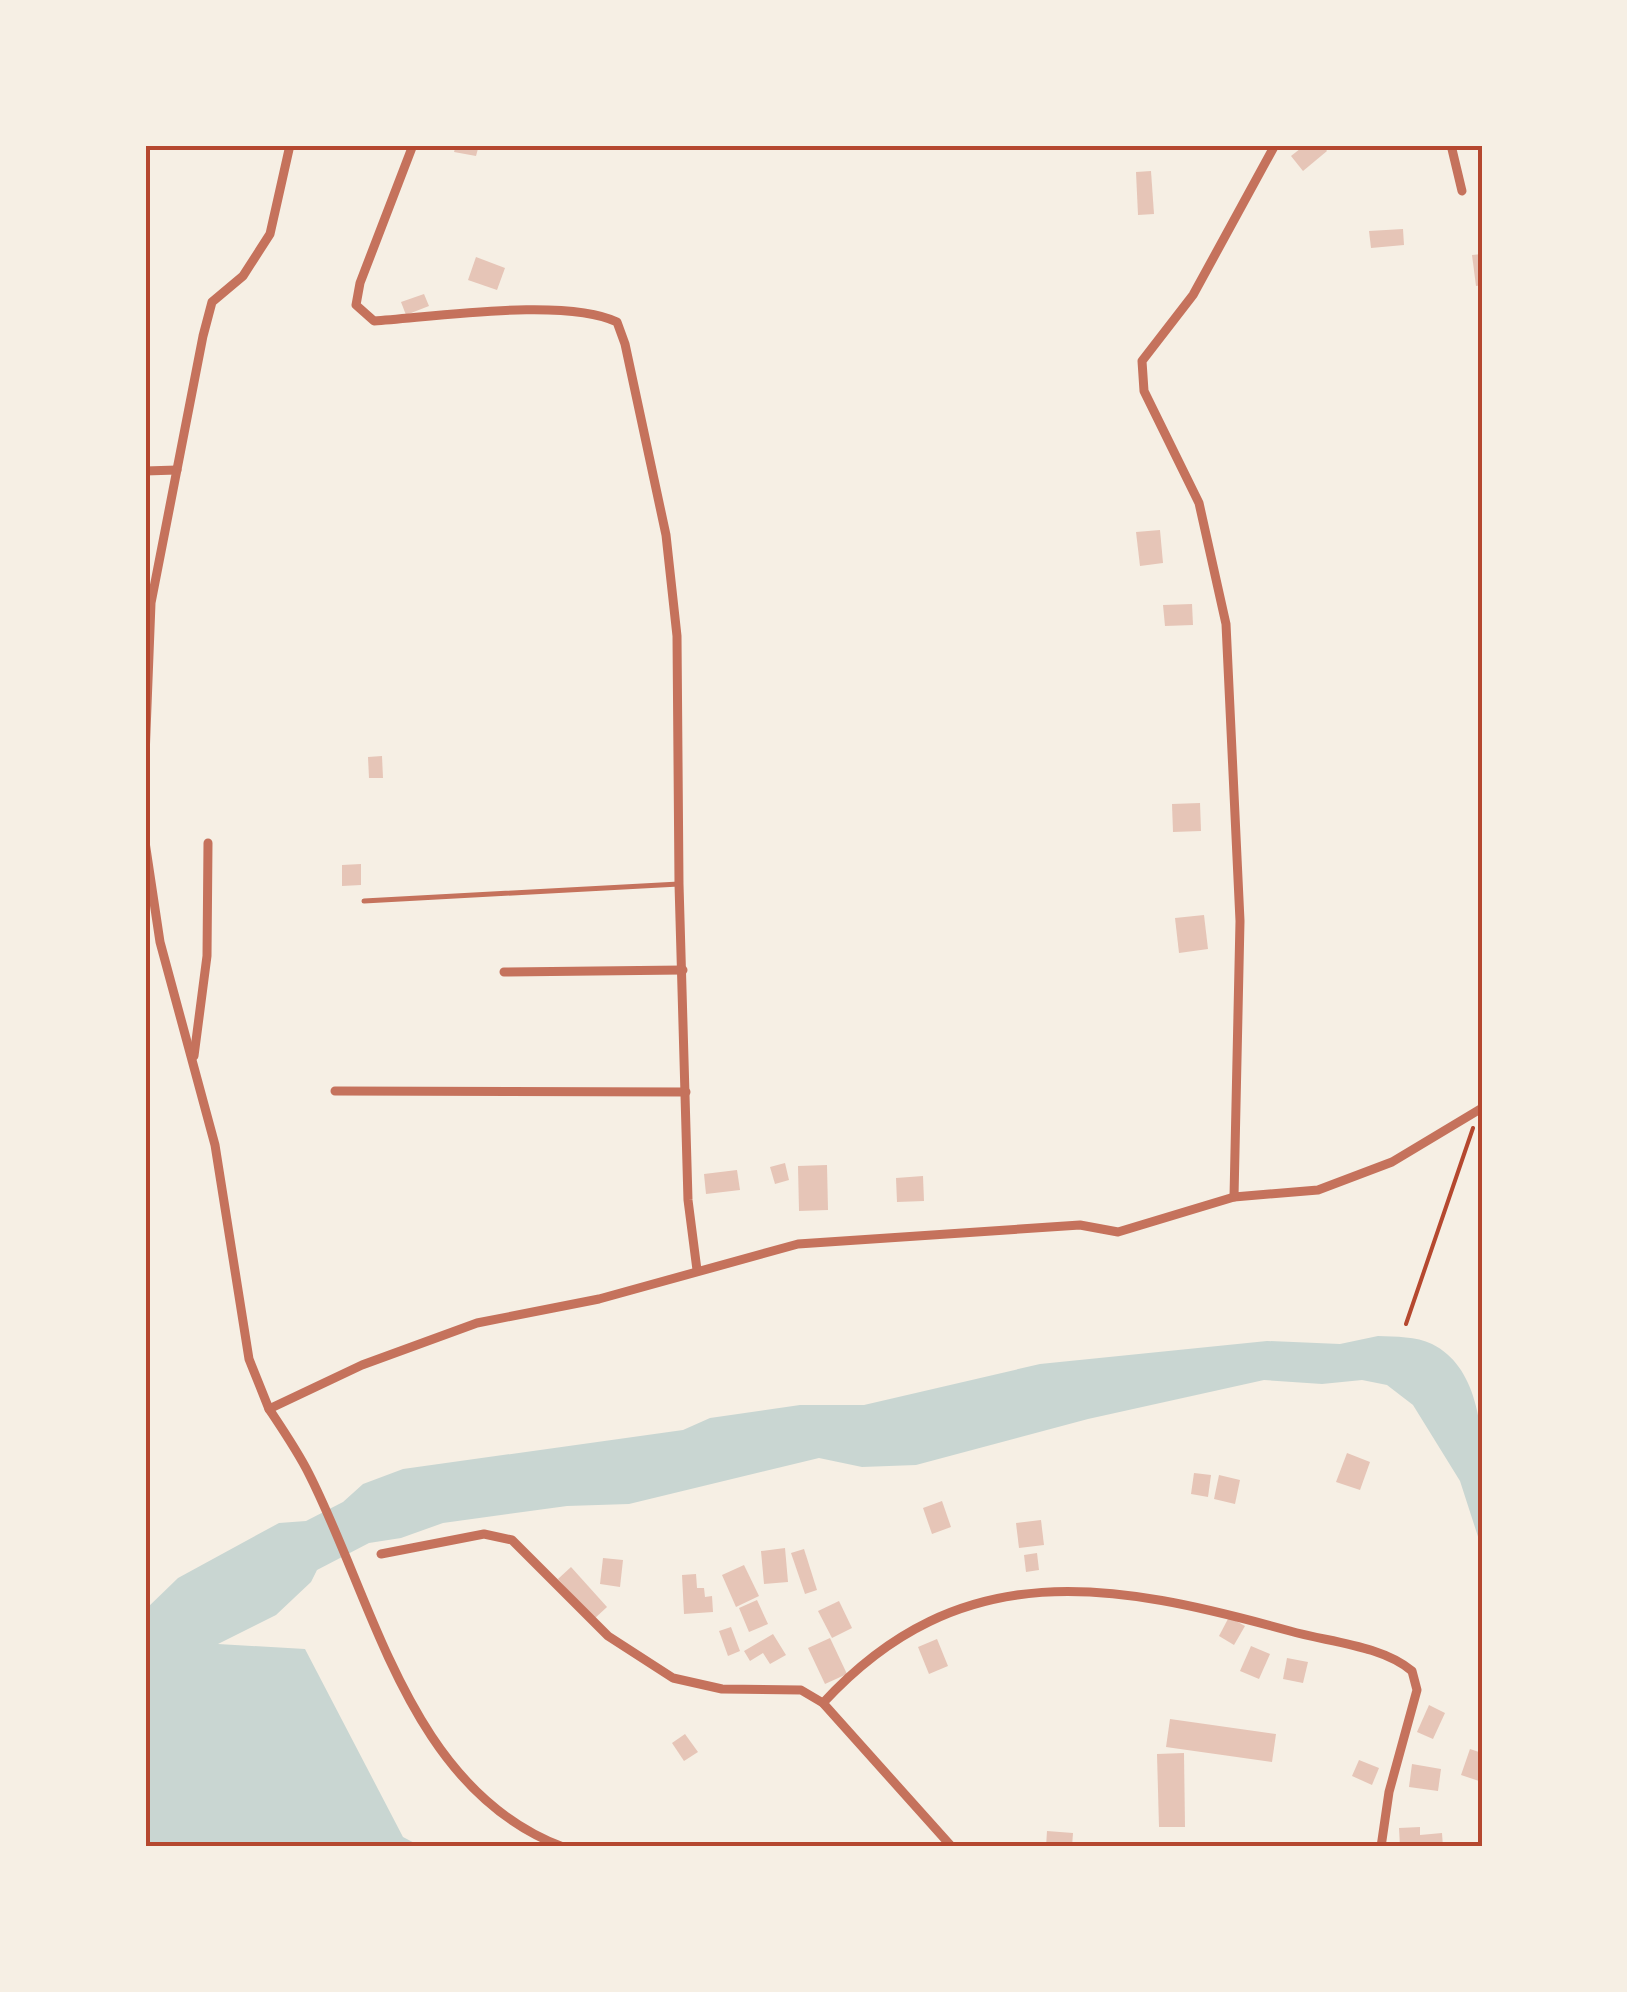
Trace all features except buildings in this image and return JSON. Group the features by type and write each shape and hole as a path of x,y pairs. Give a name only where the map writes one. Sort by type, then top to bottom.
{"street":[{"path":"145,758 151,604 186,413 212,302 242,276 270,234 290,145"},
{"path":"413,145 360,283 356,305 364,316 374,320 487,312 588,314 607,317 620,328 666,535 674,597 688,1200 697,1270"},
{"path":"1234,1197 1240,920 1226,624 1200,503 1144,391 1142,361 1201,282 1275,145"},
{"path":"1451,145 1462,191"},
{"path":"145,471 177,470"},
{"path":"145,842 160,942 214,1145 250,1358 270,1409 309,1473 404,1690 469,1785 510,1818 563,1847"},
{"path":"193,1059 207,956 208,843"},
{"path":"504,972 683,970"},
{"path":"335,1092 686,1092"},
{"path":"270,1409 362,1365 462,1328 599,1299 798,1244 1080,1225 1118,1232 1234,1197 1318,1190 1392,1162 1481,1108"},
{"path":"381,1554 498,1535 530,1556 608,1636 673,1678 722,1689 801,1690 823,1703 952,1847"},
{"path":"823,1703 855,1670 933,1618 978,1602 1022,1596 1147,1595 1359,1648 1404,1664 1412,1671 1417,1690 1389,1792 1380,1847"}],"lane":[{"path":"364,901 678,884"}],"path":[{"path":"1406,1324 1481,1108"}],"shaded area":[{"path":"1378,1336 1413,1338 1432,1344 1453,1360 1467,1381 1481,1436 1482,1549 1460,1481 1413,1405 1387,1385 1362,1380 1322,1384 1264,1380 1088,1419 916,1465 862,1467 819,1458 629,1504 567,1506 443,1523 401,1538 369,1543 317,1570 311,1582 276,1615 218,1644 305,1649 403,1837 422,1847 145,1847 145,1610 178,1578 279,1523 306,1521 343,1502 363,1484 403,1469 683,1430 710,1418 800,1405 864,1405 1040,1364 1267,1341 1340,1344"}]}
